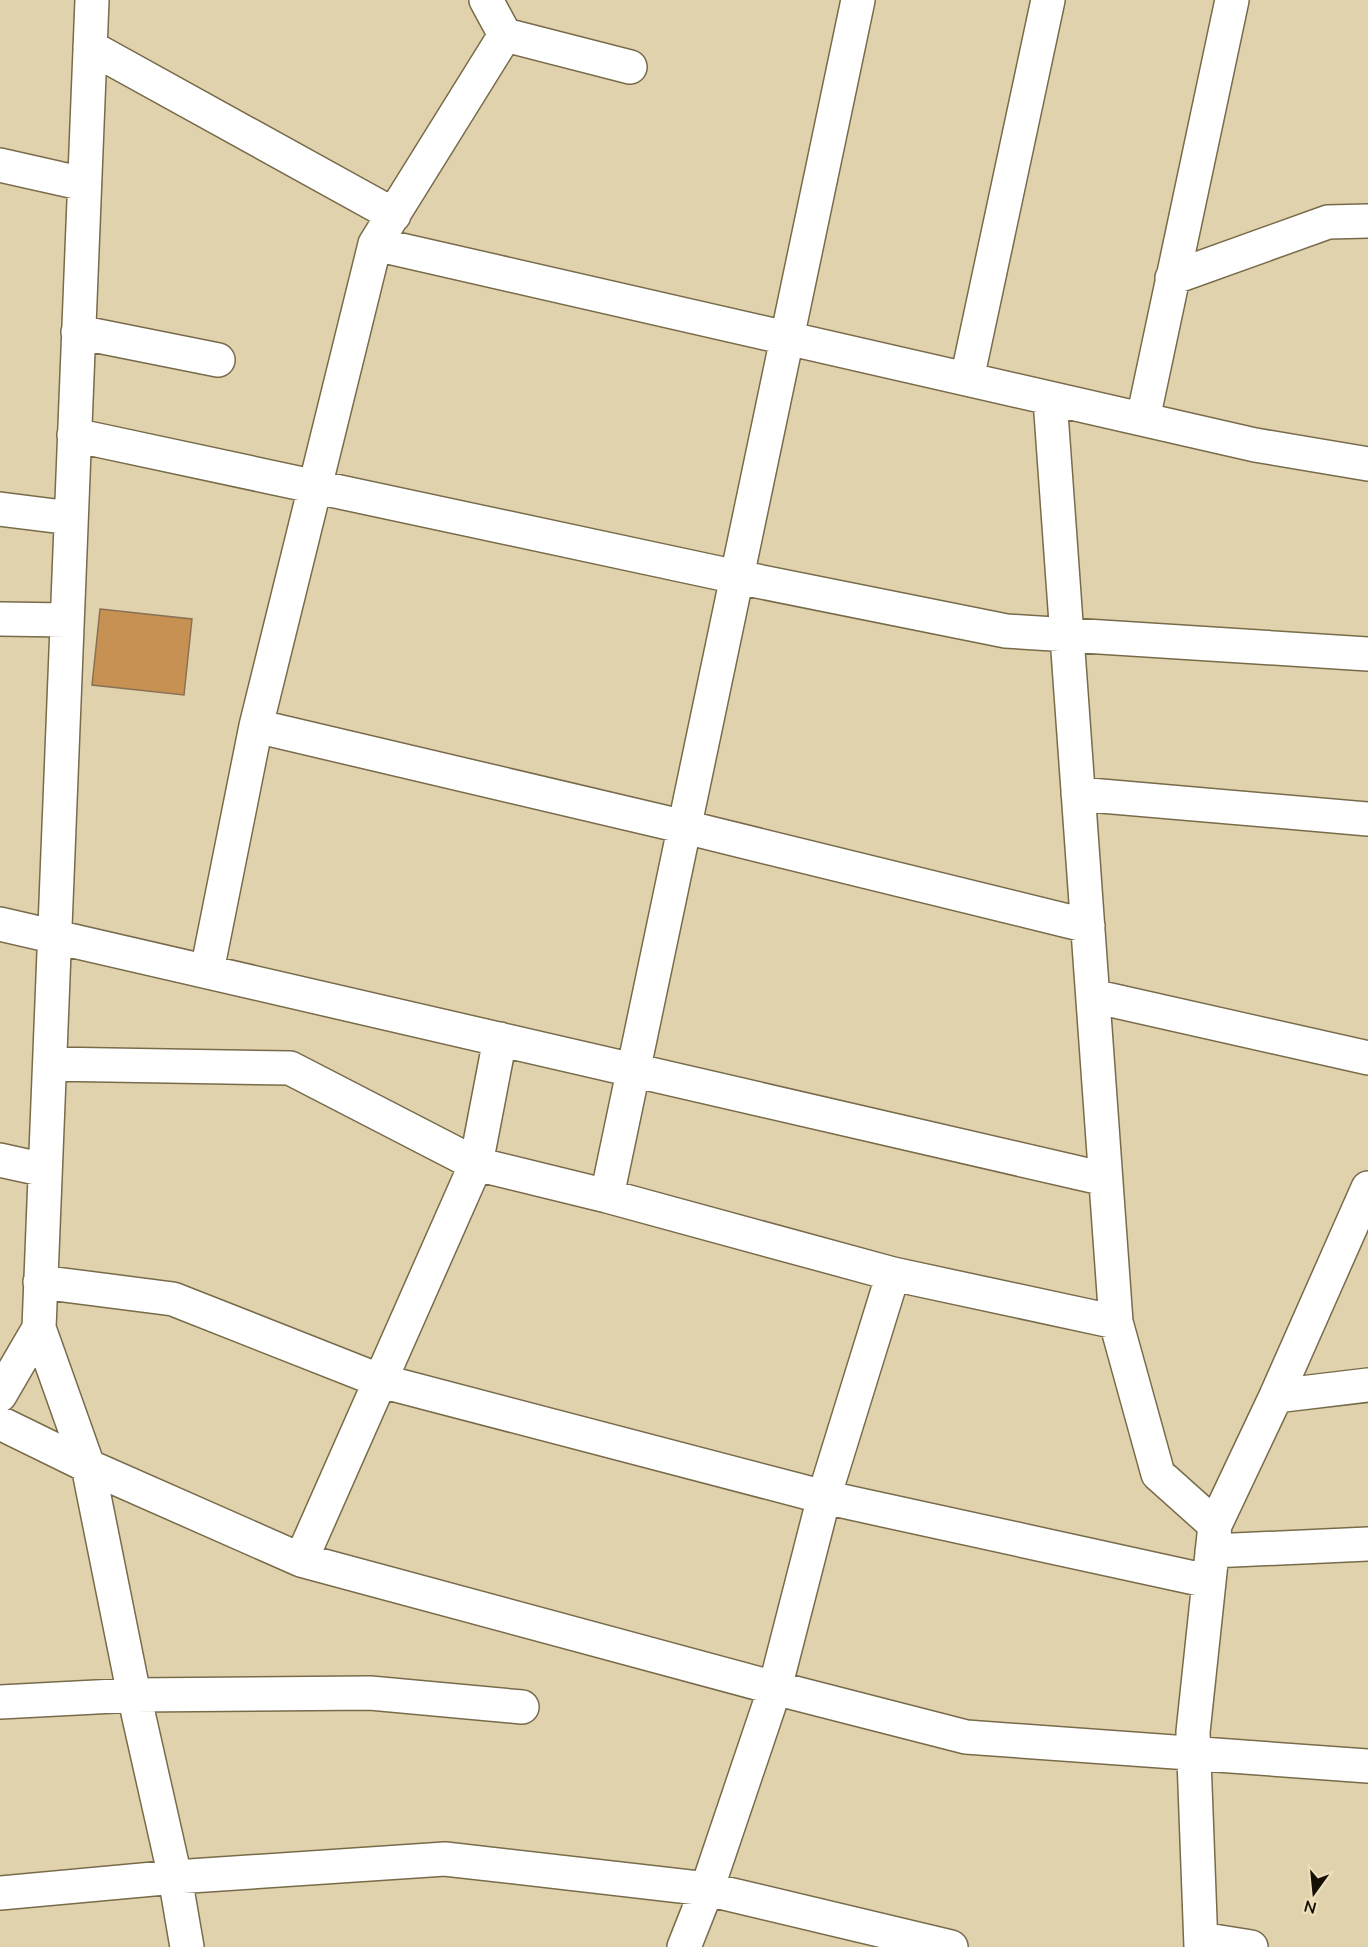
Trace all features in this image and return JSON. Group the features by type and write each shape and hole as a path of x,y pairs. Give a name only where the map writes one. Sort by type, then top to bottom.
{"street":[{"path":"92,0 39,1328 88,1466 134,1695 175,1877 187,1947"},
{"path":"486,0 505,35 630,67"},
{"path":"607,1196 858,0"},
{"path":"967,380 1048,0"},
{"path":"1143,419 1232,0"},
{"path":"207,971 256,726 375,244 505,35"},
{"path":"90,47 394,215"},
{"path":"0,165 84,184"},
{"path":"1172,278 1328,222 1368,221"},
{"path":"375,244 1255,445 1368,464"},
{"path":"78,332 218,360"},
{"path":"1050,399 1116,1322 1158,1474 1211,1552"},
{"path":"74,435 737,577 1006,631 1368,654"},
{"path":"0,509 71,518"},
{"path":"0,619 66,620"},
{"path":"256,726 685,827 1088,926"},
{"path":"1078,794 1368,819"},
{"path":"0,924 1105,1179"},
{"path":"1093,996 1368,1058"},
{"path":"301,1560 476,1164 500,1039"},
{"path":"50,1064 290,1068 476,1164 607,1196 893,1274 1116,1322"},
{"path":"0,1160 45,1170"},
{"path":"1251,1947 1201,1943 1193,1732 1211,1552 1276,1396 1368,1188"},
{"path":"684,1947 707,1889 775,1688 824,1497 893,1274"},
{"path":"40,1282 174,1299 381,1381 824,1497 1211,1552 1368,1544"},
{"path":"0,1395 39,1328"},
{"path":"1276,1396 1368,1385"},
{"path":"0,1423 88,1466 301,1560 966,1737 1368,1766"},
{"path":"0,1702 134,1695 370,1693 522,1707"},
{"path":"0,1893 175,1877 445,1858 707,1889 880,1939 951,1947"}],"building":[{"path":"100,609 192,619 184,695 92,685"}]}
